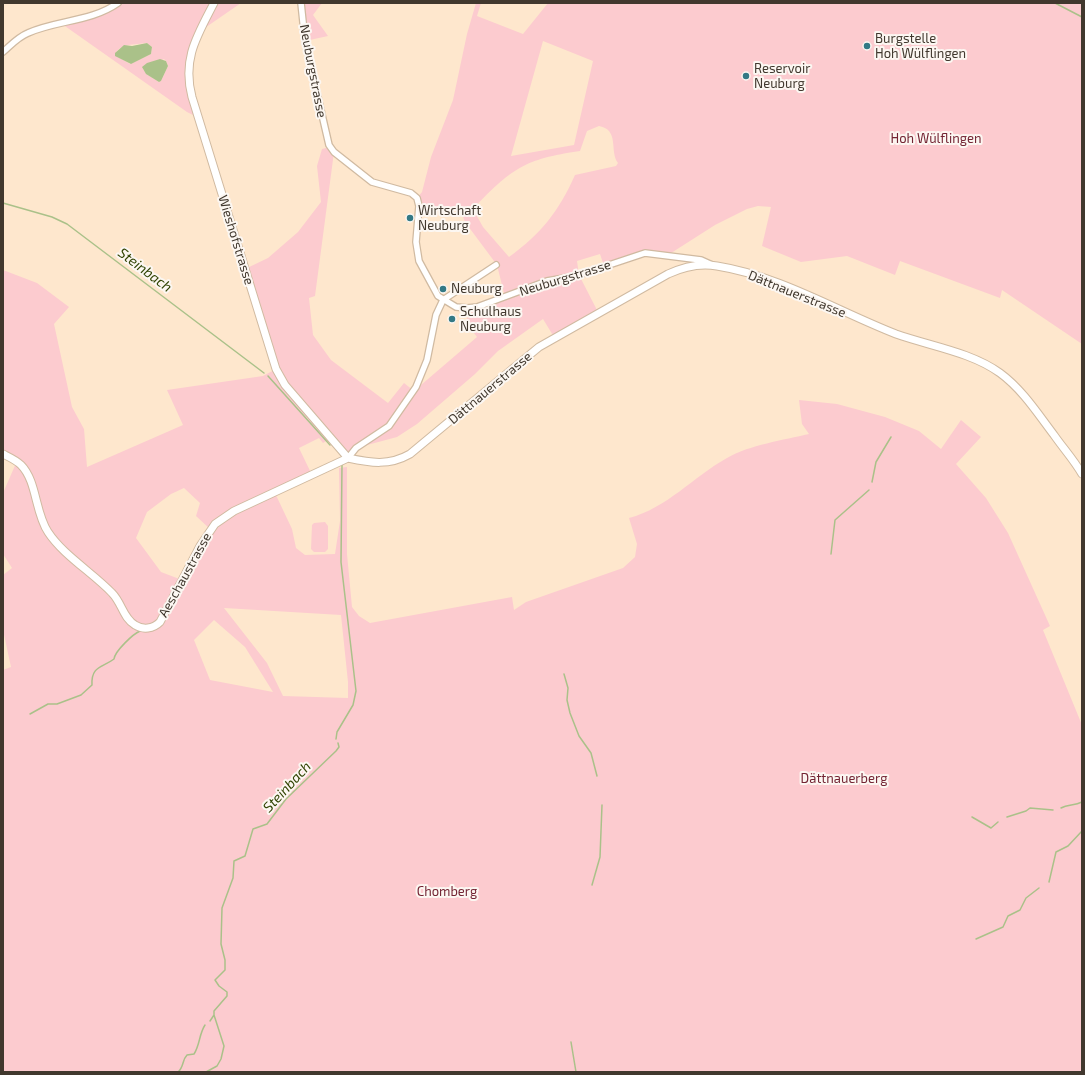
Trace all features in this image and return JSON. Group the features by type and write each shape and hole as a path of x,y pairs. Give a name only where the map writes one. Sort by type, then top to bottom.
{"street":[{"path":"3,52 29,32 96,15 118,3"},
{"name":"Wieshofstrasse","path":"214,3 194,43 190,55 188,76 191,92 276,369 285,385 348,458"},
{"name":"Neuburgstrasse","path":"301,3 303,31 310,68 329,145 334,152 372,182 411,193 417,198 419,204 416,239 418,258 437,294 443,300 460,308 474,307 547,281 576,276 645,253 701,260 712,265"},
{"path":"348,458 356,448 389,426 416,387 429,354 437,312 443,300 496,265"},
{"name":"Dättnauerstrasse","path":"348,458 379,464 404,458 422,446 523,358 542,344 674,271 692,266 712,265 754,275 791,288 875,326 977,360 993,368 1010,380 1022,394 1082,474"},
{"name":"Aeschaustrasse","path":"3,454 17,461 27,473 39,510 49,534 114,595 128,620 136,626 147,628 156,625 161,620 200,546 215,524 234,512 348,458"}],"green space":[{"path":"118,3 241,3 199,32 188,67 199,118 187,112 62,24 96,15","holes":["147,43 152,47 151,54 130,64 115,55 117,51 124,46","164,59 168,66 161,81 159,82 148,75 143,69"]},
{"path":"301,3 322,3 313,15 328,36 305,41"},
{"path":"476,3 481,3 477,16 523,34 548,3 1082,3 1082,344 1002,290 1000,298 900,261 895,275 847,256 801,262 762,246 771,207 758,206 747,209 715,225 668,255 651,252 604,266 600,254 577,261 579,275 598,312 554,337 543,319 498,351 475,374 417,424 397,437 356,448 348,458 331,438 323,443 319,438 299,448 312,475 275,493 292,529 296,548 305,555 335,554 340,521 339,468 347,467 347,554 352,607 359,616 370,623 512,597 514,610 526,602 623,568 635,557 637,544 629,518 656,507 668,500 727,458 756,446 809,434 802,424 799,400 837,404 885,417 919,431 941,449 961,420 981,437 956,464 986,498 1008,533 1050,626 1043,630 1082,725 1082,1072 3,1072 3,670 11,667 3,630 3,575 12,568 3,554 3,493 17,461 3,454 3,270 37,283 69,307 54,324 72,407 84,429 87,467 183,425 167,390 263,376 276,369 245,269 268,258 298,232 321,202 317,166 322,149 330,147 334,152 315,296 309,298 313,335 331,360 388,403 404,383 414,391 477,337 465,321 472,312 471,308 505,297 497,265 465,222 460,209 435,210 434,206 422,203 417,198 422,192 431,157 453,100 467,34","holes":["543,41 593,61 574,145 511,156","599,126 610,132 612,136 615,158 618,163 616,166 575,175 556,211 548,221 531,240 509,257 483,227 473,209 498,184 520,168 545,158 580,151 587,131","184,488 200,503 196,516 210,529 182,580 161,572 136,538 147,512 171,494","224,608 341,615 348,682 348,698 283,696 267,663","214,620 245,647 273,692 210,680 194,640"]},
{"path":"325,522 328,526 328,549 325,552 314,552 311,549 312,525 314,523"}],"shaded area":[{"path":"147,43 152,47 151,54 131,64 115,56 115,53 124,45 132,46"},
{"path":"160,59 166,61 168,66 161,81 159,82 146,74 142,67 147,63"}],"waterway":[{"path":"1055,3 1082,17"},
{"name":"Steinbach","path":"3,203 52,217 67,224 264,373"},
{"name":"Steinbach","path":"268,376 330,445"},
{"path":"872,482 876,462 891,437"},
{"name":"Steinbach","path":"336,739 337,732 353,705 356,691 341,562 342,464"},
{"path":"831,554 835,520 869,490"},
{"path":"30,714 48,704 57,704 81,695 92,685 93,674 95,671 114,659 125,643 140,631"},
{"path":"564,674 568,688 567,700 570,713 579,736 591,753 597,776"},
{"name":"Steinbach","path":"206,1072 217,1066 221,1059 224,1046 214,1011 227,996 227,992 219,986 215,980 225,970 225,960 221,944 222,908 233,878 234,861 245,856 253,829 267,824 286,799 336,751 339,747 338,743"},
{"path":"1061,808 1082,802"},
{"path":"592,885 600,857 602,805"},
{"path":"1007,817 1026,811 1030,808 1053,810"},
{"path":"1082,813 1082,826"},
{"path":"972,817 991,828 998,822"},
{"path":"1049,882 1056,852 1068,846 1082,831"},
{"path":"976,939 1003,927 1008,916 1020,910 1026,898 1039,888"},
{"name":"Steinbach","path":"210,1021 214,1015"},
{"path":"178,1072 187,1055 194,1054 205,1025"},
{"path":"571,1042 576,1072"}],"place":[{"name":"Burgstelle Hoh Wülflingen","path":"867,46"},
{"name":"Reservoir Neuburg","path":"746,76"},
{"name":"Wirtschaft Neuburg","path":"410,218"},
{"name":"Neuburg","path":"443,289"},
{"name":"Schulhaus Neuburg","path":"452,319"}],"park label":[{"name":"Hoh Wülflingen","path":"936,139"},
{"name":"Dättnauerberg","path":"844,779"},
{"name":"Chomberg","path":"447,892"}]}
